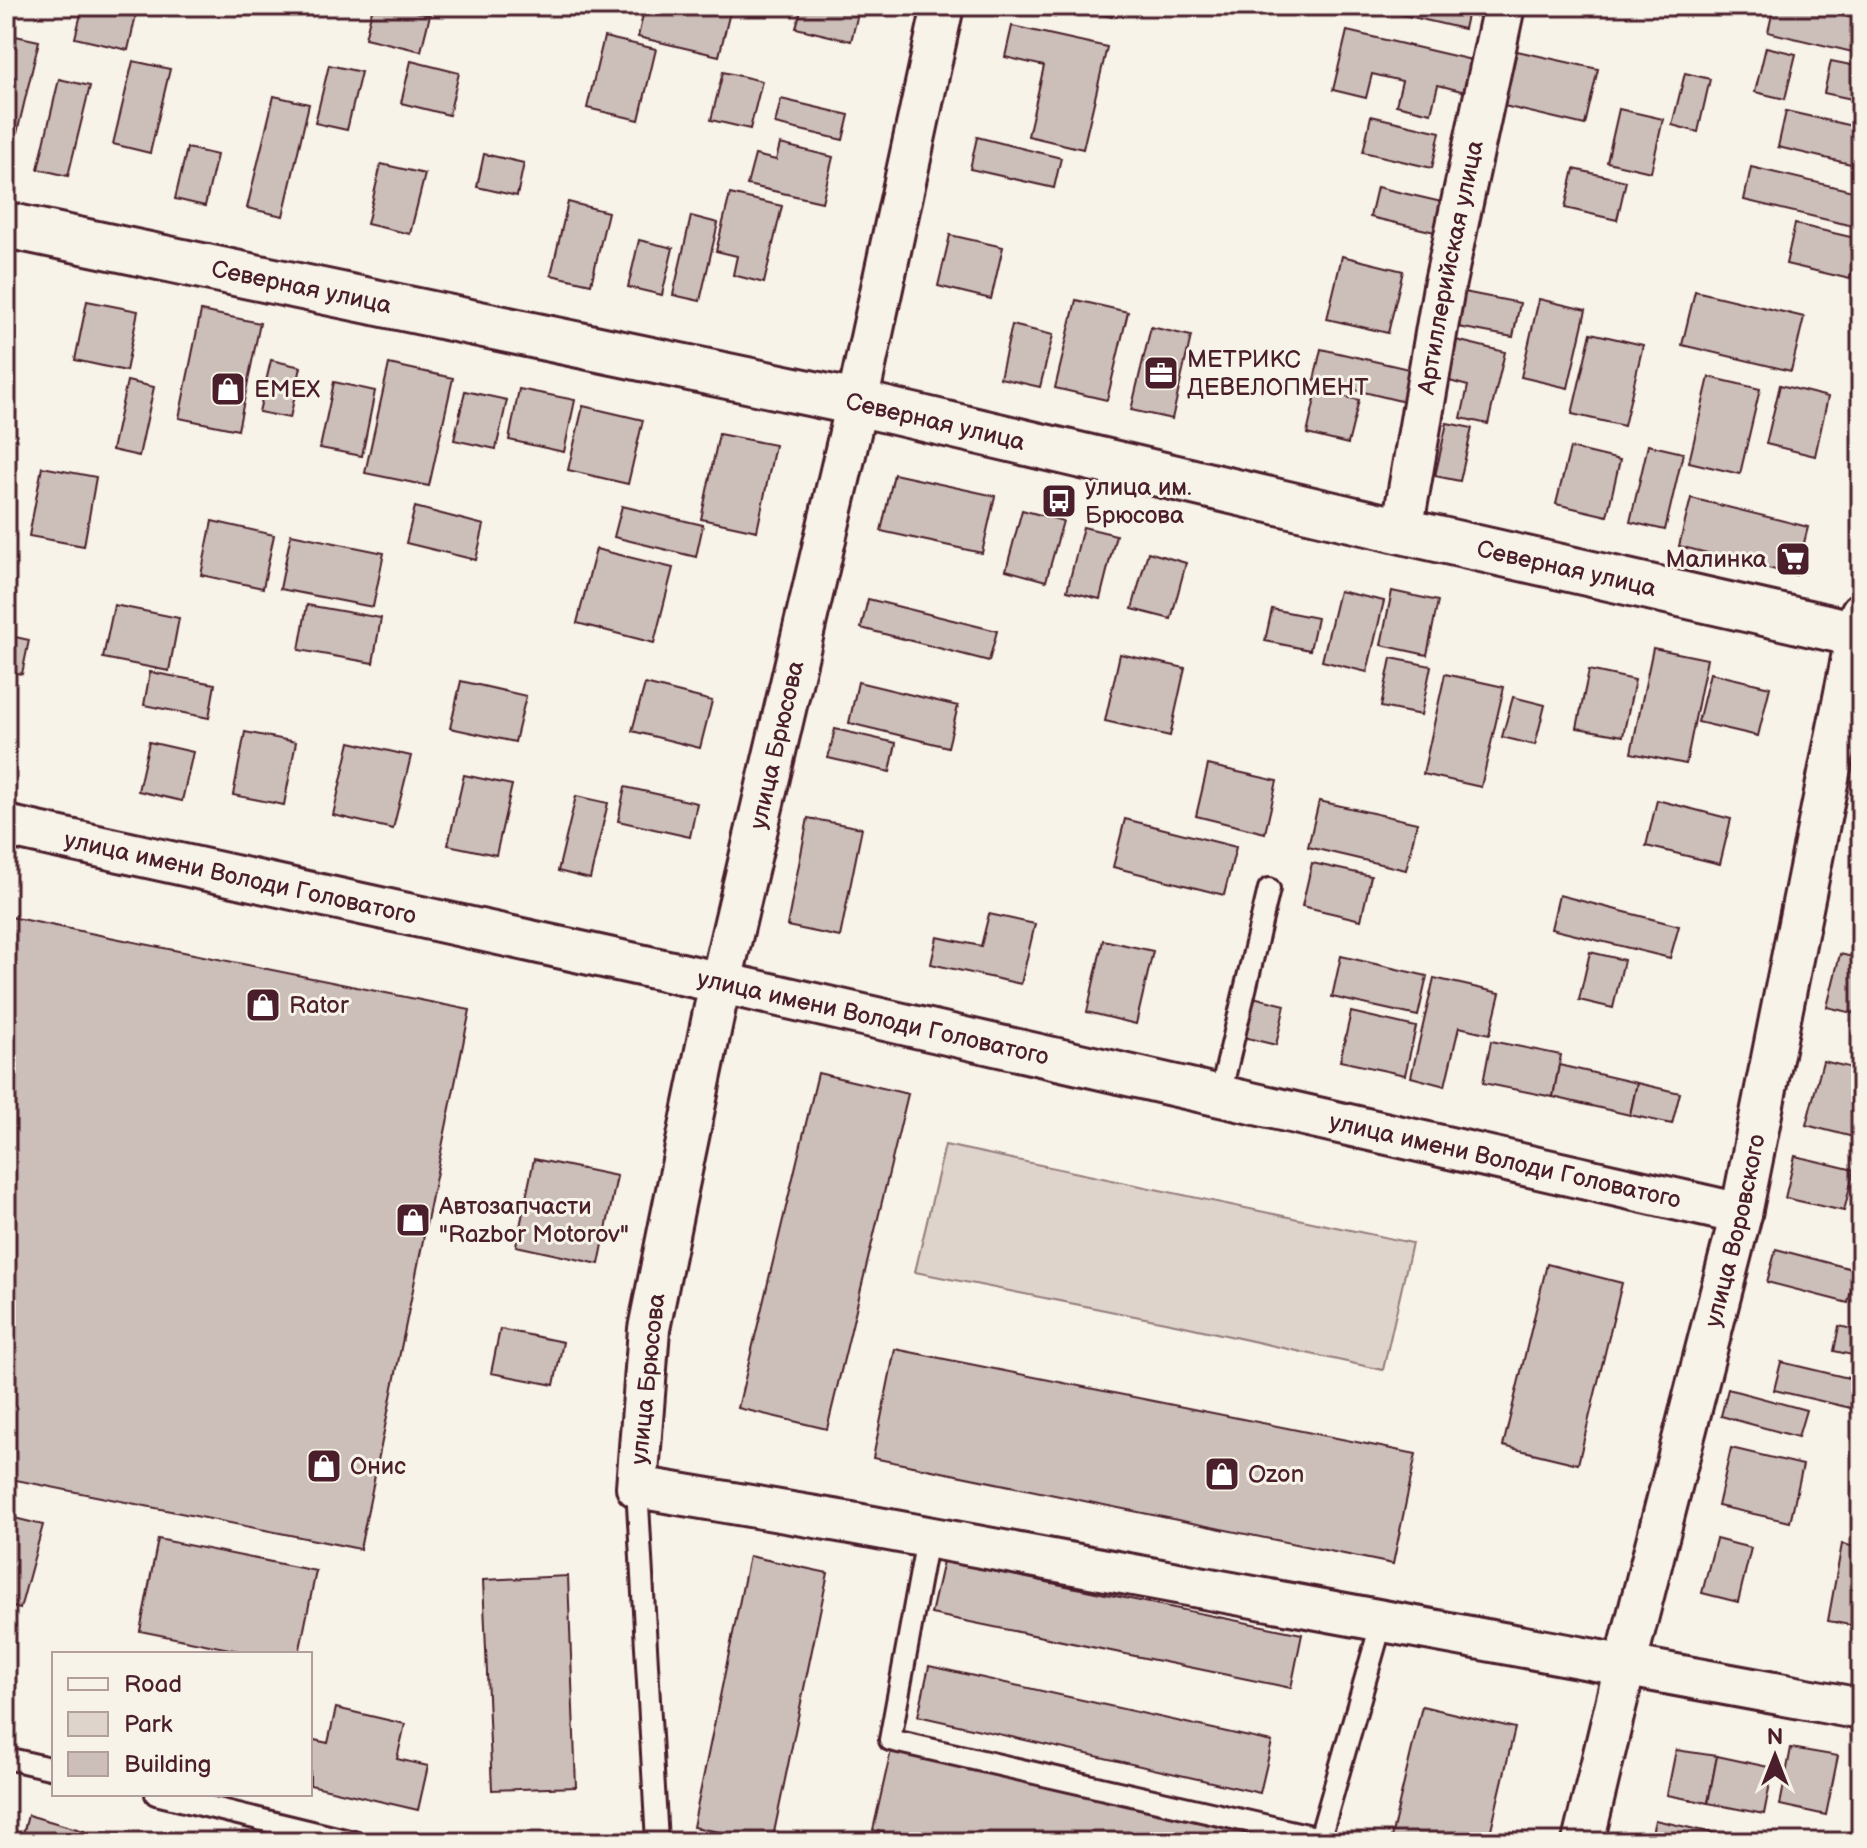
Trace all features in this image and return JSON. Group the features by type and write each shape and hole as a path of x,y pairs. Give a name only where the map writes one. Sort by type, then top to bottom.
{"main road":[{"name":"Северная улица","path":"6,225 857,403 1402,531 1859,628"}],"street":[{"name":"улица Брюсова","path":"637,1487 649,1329 722,983 857,403 943,6"},
{"name":"Артиллерийская улица","path":"1402,531 1444,287 1504,6"},
{"name":"улица Воровского","path":"1583,1842 1741,1214 1859,628"},
{"name":"улица имени Володи Головатого","path":"6,826 722,983 1741,1214"},
{"path":"637,1487 1861,1709"}],"lane":[{"path":"1220,1095 1269,889"},
{"path":"637,1487 657,1842"},
{"path":"927,1539 890,1740 1320,1838 1382,1621"},
{"path":"6,1758 52,1769"},
{"path":"164,1796 353,1842"}],"green space":[{"path":"945,1145 1412,1243 1383,1370 1180,1325 915,1272"}],"building":[{"path":"83,6 138,6 128,50 75,38"},
{"path":"373,6 391,6 430,15 421,51 365,38"},
{"path":"645,6 731,8 719,56 638,37"},
{"path":"802,6 860,6 851,41 796,28"},
{"path":"1008,6 1057,6 1055,17"},
{"path":"1067,6 1115,6 1112,17"},
{"path":"1383,6 1469,6 1464,29 1382,10"},
{"path":"1774,6 1802,6 1861,20 1861,54 1768,32"},
{"path":"1012,26 1107,47 1083,149 1028,136 1044,66 1005,57"},
{"path":"1347,31 1476,61 1469,93 1438,85 1431,113 1396,105 1402,81 1372,74 1366,98 1333,90"},
{"path":"6,34 39,41 17,133 6,131"},
{"path":"604,37 656,49 639,120 587,108"},
{"path":"1766,47 1796,54 1785,99 1755,92"},
{"path":"1517,51 1598,69 1585,125 1504,106"},
{"path":"133,61 170,69 150,153 113,144"},
{"path":"411,61 459,73 449,115 401,103"},
{"path":"1831,61 1861,67 1861,101 1824,93"},
{"path":"329,65 361,72 347,130 315,123"},
{"path":"723,72 762,81 750,129 711,120"},
{"path":"1685,73 1710,79 1698,132 1672,125"},
{"path":"59,79 90,86 68,176 38,169"},
{"path":"274,96 309,104 283,216 247,208"},
{"path":"781,99 849,115 843,140 775,124"},
{"path":"1619,109 1663,119 1651,172 1607,162"},
{"path":"1786,111 1861,128 1855,165 1778,147"},
{"path":"1371,116 1440,132 1432,168 1363,152"},
{"path":"977,137 1061,158 1054,188 970,169"},
{"path":"780,144 833,157 822,202 747,185 755,155 776,160"},
{"path":"187,148 217,155 205,206 175,199"},
{"path":"484,154 524,163 517,196 477,187"},
{"path":"381,164 425,174 410,234 367,224"},
{"path":"1751,167 1861,193 1861,228 1744,200"},
{"path":"1574,169 1626,181 1617,220 1565,208"},
{"path":"1377,187 1446,203 1439,233 1370,217"},
{"path":"730,194 782,206 764,283 733,275 737,256 716,251"},
{"path":"568,202 608,212 591,284 551,275"},
{"path":"691,216 718,223 700,301 673,295"},
{"path":"1795,224 1859,239 1850,279 1786,264"},
{"path":"950,235 1003,247 991,299 938,286"},
{"path":"639,240 673,248 662,295 628,287"},
{"path":"1342,256 1403,271 1388,333 1327,319"},
{"path":"1695,291 1804,317 1791,371 1682,345"},
{"path":"1464,292 1520,303 1513,337 1458,327"},
{"path":"1539,299 1586,310 1568,388 1521,377"},
{"path":"1076,300 1128,312 1107,400 1055,388"},
{"path":"87,301 138,311 126,371 75,360"},
{"path":"201,311 260,323 238,430 179,418"},
{"path":"1012,325 1053,335 1040,387 1000,378"},
{"name":"МЕТРИКС ДЕВЕЛОПМЕНТ","path":"1151,327 1191,336 1172,419 1131,410"},
{"path":"1591,333 1643,345 1624,426 1572,414"},
{"path":"1452,339 1505,352 1488,424 1461,418 1468,386 1442,379"},
{"path":"1321,349 1413,370 1405,402 1314,380"},
{"path":"271,360 301,367 290,418 259,412"},
{"path":"389,364 453,378 429,486 365,473"},
{"path":"1709,377 1760,389 1740,474 1689,462"},
{"path":"127,381 154,387 139,456 112,450"},
{"path":"334,382 375,391 362,456 320,448"},
{"path":"1780,385 1828,397 1815,456 1766,444"},
{"path":"519,389 575,400 564,452 509,440"},
{"path":"1317,390 1359,400 1348,444 1307,434"},
{"path":"465,391 507,400 496,449 454,440"},
{"path":"583,406 643,420 628,484 568,470"},
{"path":"1447,423 1472,428 1460,481 1435,476"},
{"path":"719,434 775,445 757,531 701,519"},
{"path":"1648,445 1683,453 1665,530 1630,522"},
{"path":"1570,448 1620,460 1607,516 1556,504"},
{"path":"42,467 96,477 84,546 29,536"},
{"path":"894,474 995,496 982,553 881,531"},
{"path":"1691,498 1808,527 1796,575 1679,546"},
{"path":"622,506 703,525 696,557 614,537"},
{"path":"415,507 484,525 476,560 406,543"},
{"path":"1022,510 1063,521 1046,581 1006,570"},
{"path":"212,521 274,535 263,588 201,575"},
{"path":"1083,527 1116,535 1100,599 1067,591"},
{"path":"291,534 384,553 373,607 280,589"},
{"path":"596,549 673,568 654,643 577,623"},
{"path":"1148,552 1186,563 1171,619 1132,609"},
{"path":"1339,591 1384,601 1367,672 1322,661"},
{"path":"1392,591 1438,601 1427,655 1381,645"},
{"path":"868,599 997,631 989,661 861,628"},
{"path":"114,605 179,618 169,671 103,658"},
{"path":"307,605 381,618 373,663 299,650"},
{"path":"1272,609 1317,618 1310,650 1265,641"},
{"path":"6,635 29,640 22,674 6,671"},
{"path":"1653,648 1707,659 1686,764 1631,753"},
{"path":"1120,654 1185,668 1170,736 1105,721"},
{"path":"1391,658 1431,666 1421,715 1381,707"},
{"path":"1589,670 1635,680 1623,736 1577,728"},
{"path":"150,672 215,684 209,718 144,705"},
{"path":"1710,673 1770,687 1758,736 1698,722"},
{"path":"1445,674 1504,687 1481,787 1423,774"},
{"path":"461,681 526,696 515,742 450,728"},
{"path":"858,682 958,706 948,747 849,723"},
{"path":"645,684 712,701 700,748 632,731"},
{"path":"1513,697 1545,705 1535,745 1502,737"},
{"path":"835,729 896,743 890,772 828,758"},
{"path":"245,732 296,742 284,805 233,795"},
{"path":"149,742 193,752 182,801 138,791"},
{"path":"350,742 411,756 393,829 333,815"},
{"path":"1208,765 1277,781 1265,833 1196,816"},
{"path":"464,775 512,785 496,855 448,845"},
{"path":"625,787 697,803 690,837 618,821"},
{"path":"576,796 608,803 590,879 558,871"},
{"path":"1657,800 1731,819 1720,864 1646,846"},
{"path":"1319,801 1417,823 1406,870 1308,847"},
{"path":"808,818 862,828 840,937 787,926"},
{"path":"1125,819 1236,847 1224,895 1113,867"},
{"path":"1312,863 1371,876 1361,920 1302,906"},
{"path":"1861,891 1861,925 1852,922"},
{"path":"1559,895 1679,926 1670,958 1551,929"},
{"path":"989,914 1035,924 1021,984 931,964 937,937 981,946"},
{"path":"6,916 470,1010 360,1549 6,1478"},
{"path":"1103,940 1153,951 1136,1024 1087,1012"},
{"path":"1590,952 1624,960 1613,1008 1579,1000"},
{"path":"1840,954 1861,959 1861,1015 1827,1007"},
{"path":"1341,956 1427,976 1418,1016 1332,997"},
{"path":"1434,978 1500,993 1490,1034 1459,1027 1445,1086 1411,1077"},
{"path":"1249,996 1285,1005 1276,1045 1239,1036"},
{"path":"1351,1012 1416,1027 1405,1075 1340,1061"},
{"path":"1491,1041 1561,1055 1553,1097 1483,1083"},
{"path":"1823,1061 1861,1070 1861,1139 1806,1125"},
{"path":"1559,1065 1637,1083 1630,1115 1553,1097"},
{"path":"818,1073 908,1094 827,1429 738,1408"},
{"path":"1637,1083 1680,1093 1672,1124 1630,1115"},
{"path":"1795,1156 1854,1170 1844,1211 1785,1198"},
{"path":"534,1159 617,1176 599,1264 516,1246"},
{"path":"1776,1249 1856,1270 1848,1303 1767,1282"},
{"path":"1547,1264 1622,1283 1578,1464 1503,1446"},
{"path":"1839,1326 1861,1331 1861,1357 1834,1351"},
{"path":"500,1329 563,1342 554,1385 491,1373"},
{"path":"895,1349 1416,1454 1393,1564 873,1458"},
{"path":"1781,1362 1861,1381 1855,1409 1774,1390"},
{"path":"1728,1389 1806,1410 1798,1437 1721,1416"},
{"path":"1731,1448 1803,1465 1790,1522 1718,1506"},
{"path":"1861,1468 1861,1495 1856,1494"},
{"path":"6,1516 43,1525 20,1609 6,1605"},
{"path":"158,1539 316,1571 299,1652 244,1652 140,1631"},
{"path":"1716,1539 1751,1548 1738,1602 1702,1593"},
{"path":"1842,1544 1861,1548 1861,1627 1828,1621"},
{"path":"749,1556 828,1573 772,1842 693,1827"},
{"path":"943,1561 1302,1634 1291,1688 931,1614"},
{"path":"568,1576 576,1787 492,1790 483,1580"},
{"path":"929,1666 1272,1742 1260,1793 918,1716"},
{"path":"1422,1706 1515,1728 1488,1842 1390,1842"},
{"path":"336,1708 405,1724 397,1759 428,1766 418,1810 312,1785 312,1739 328,1743"},
{"path":"892,1746 1302,1842 924,1842 873,1830"},
{"path":"1791,1748 1838,1756 1826,1815 1780,1805"},
{"path":"1676,1750 1717,1756 1708,1803 1667,1795"},
{"path":"1717,1756 1773,1768 1764,1814 1708,1803"},
{"path":"28,1815 84,1831 81,1842 21,1842"},
{"path":"1655,1820 1753,1842 1650,1842"},
{"path":"109,1835 142,1842 108,1842"}],"place":[{"name":"МЕТРИКС ДЕВЕЛОПМЕНТ","path":"1161,373"},
{"name":"EMEX","path":"228,389"},
{"name":"улица им. Брюсова","path":"1059,501"},
{"name":"Малинка","path":"1793,559"},
{"name":"Rator","path":"263,1005"},
{"name":"Автозапчасти \"Razbor Motorov\"","path":"413,1220"},
{"name":"Онис","path":"324,1466"},
{"name":"Ozon","path":"1222,1474"}]}
